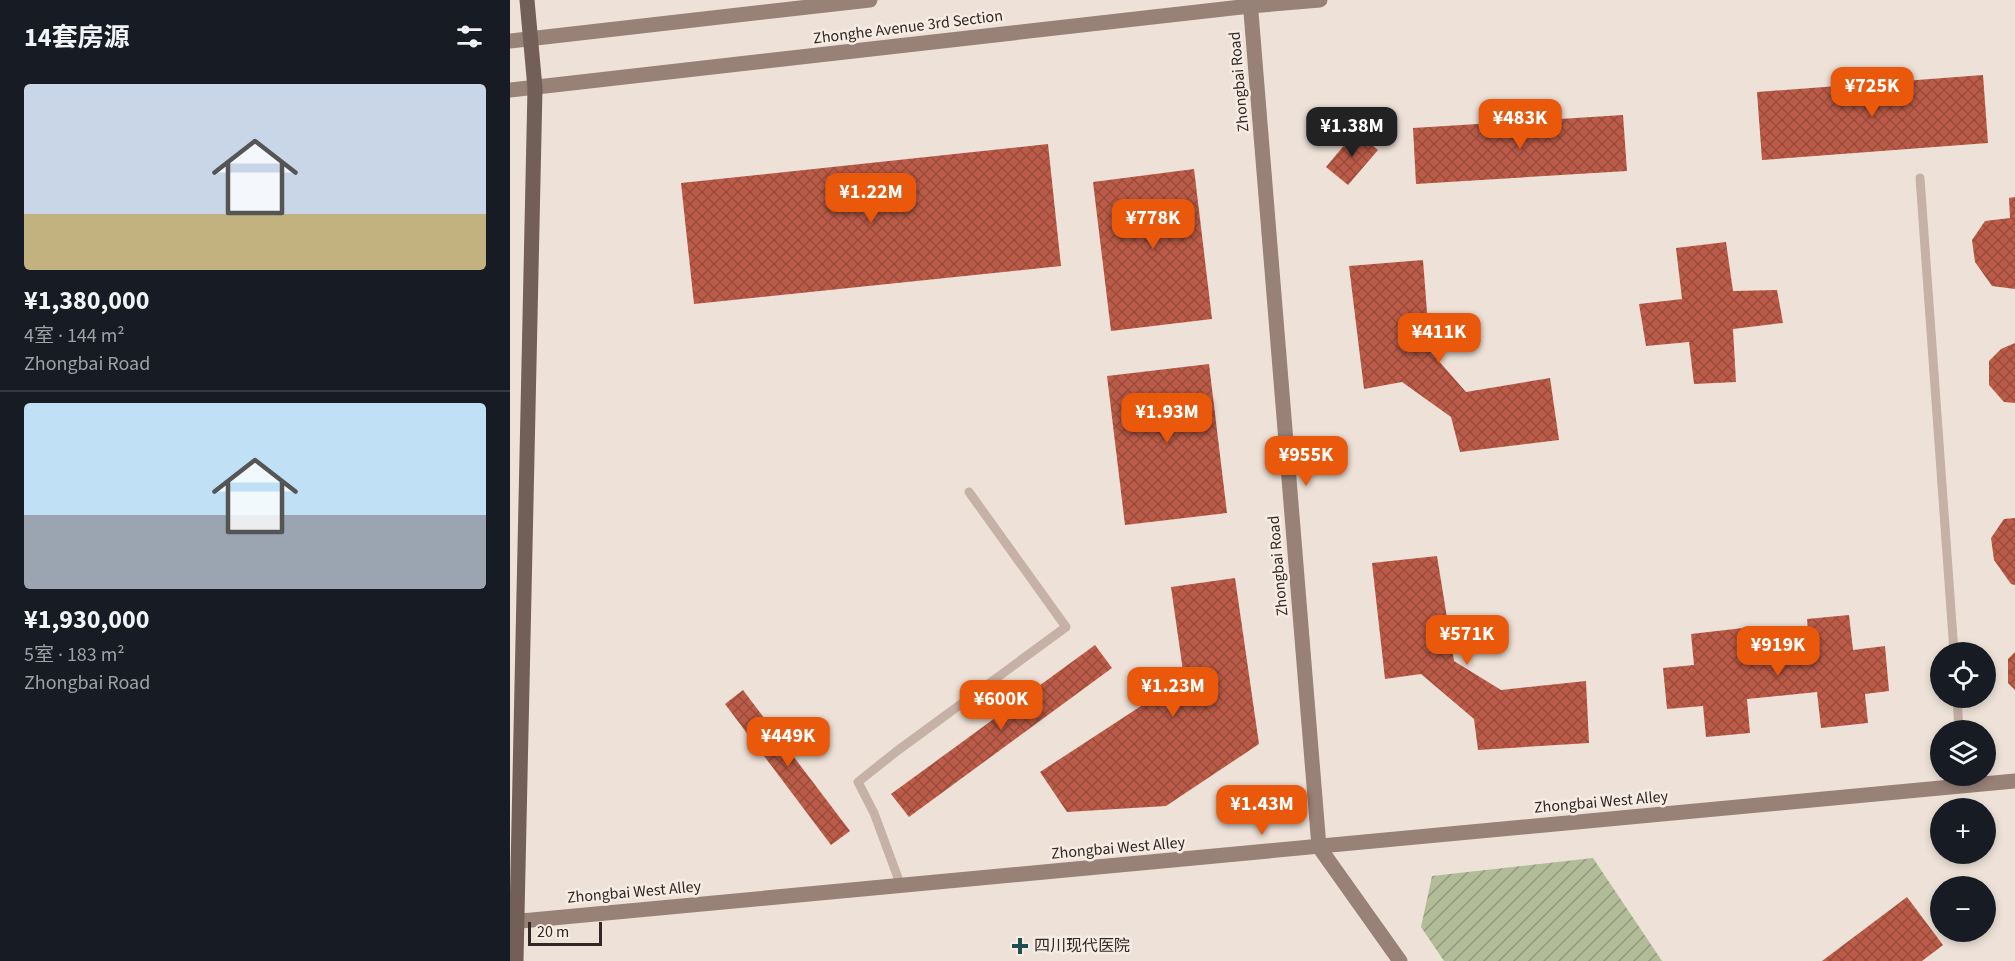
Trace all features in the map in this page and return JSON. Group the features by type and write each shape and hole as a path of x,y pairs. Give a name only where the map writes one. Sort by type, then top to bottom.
{"main road":[{"path":"516,961 513,922 535,88 527,0"}],"street":[{"name":"Zhonghe Avenue 3rd Section","path":"510,41 870,0"},
{"name":"Zhonghe Avenue 3rd Section","path":"510,90 1250,3 1320,0"},
{"name":"Zhongbai Road","path":"1250,3 1319,847"},
{"name":"Zhongbai West Alley","path":"1996,781 2015,781"},
{"name":"Zhongbai West Alley","path":"513,922 1319,847 1930,784"},
{"path":"1319,847 1400,961"}],"lane":[{"path":"1920,178 1953,642"},
{"path":"901,886 874,813 858,782 1066,627 969,492"}],"green space":[{"path":"1593,858 1662,961 1444,961 1421,927 1432,876"}],"building":[{"path":"1983,75 1988,143 1762,160 1757,92"},
{"path":"1623,115 1627,171 1416,184 1413,128"},
{"path":"1356,131 1378,150 1348,185 1326,167"},
{"path":"1048,144 1061,266 694,304 681,183"},
{"path":"1194,169 1212,319 1111,331 1093,182"},
{"path":"2015,197 2015,289 1992,286 1975,262 1972,240 1985,221 2010,218 2009,198"},
{"path":"1726,242 1733,291 1777,290 1783,323 1733,329 1736,382 1694,384 1689,342 1646,346 1639,304 1682,299 1676,248"},
{"path":"1423,260 1430,351 1466,392 1550,378 1559,440 1460,452 1451,417 1402,382 1364,389 1349,266"},
{"path":"2015,343 2015,403 2004,402 1989,385 1989,361 2001,349"},
{"path":"1209,364 1227,513 1125,525 1107,376"},
{"path":"2015,518 2015,585 2011,584 1994,560 1991,538 2004,519"},
{"path":"1437,556 1454,661 1501,690 1586,681 1589,743 1478,750 1474,719 1421,674 1385,679 1372,563"},
{"path":"1235,578 1259,744 1166,806 1067,812 1040,772 1184,678 1171,587"},
{"path":"1849,615 1853,650 1885,646 1889,691 1865,694 1868,723 1821,728 1817,692 1747,699 1750,733 1706,737 1703,706 1667,709 1663,668 1694,665 1691,634 1743,628 1746,658 1810,652 1807,619"},
{"path":"1095,645 1112,668 909,817 891,794"},
{"path":"2015,652 2015,690 2008,683 2008,659"},
{"path":"743,690 850,831 831,845 725,704"},
{"path":"1907,897 1930,928 1930,942 1941,942 1943,945 1922,961 1822,961"}],"place":[{"name":"四川现代医院","path":"1020,946"}]}
